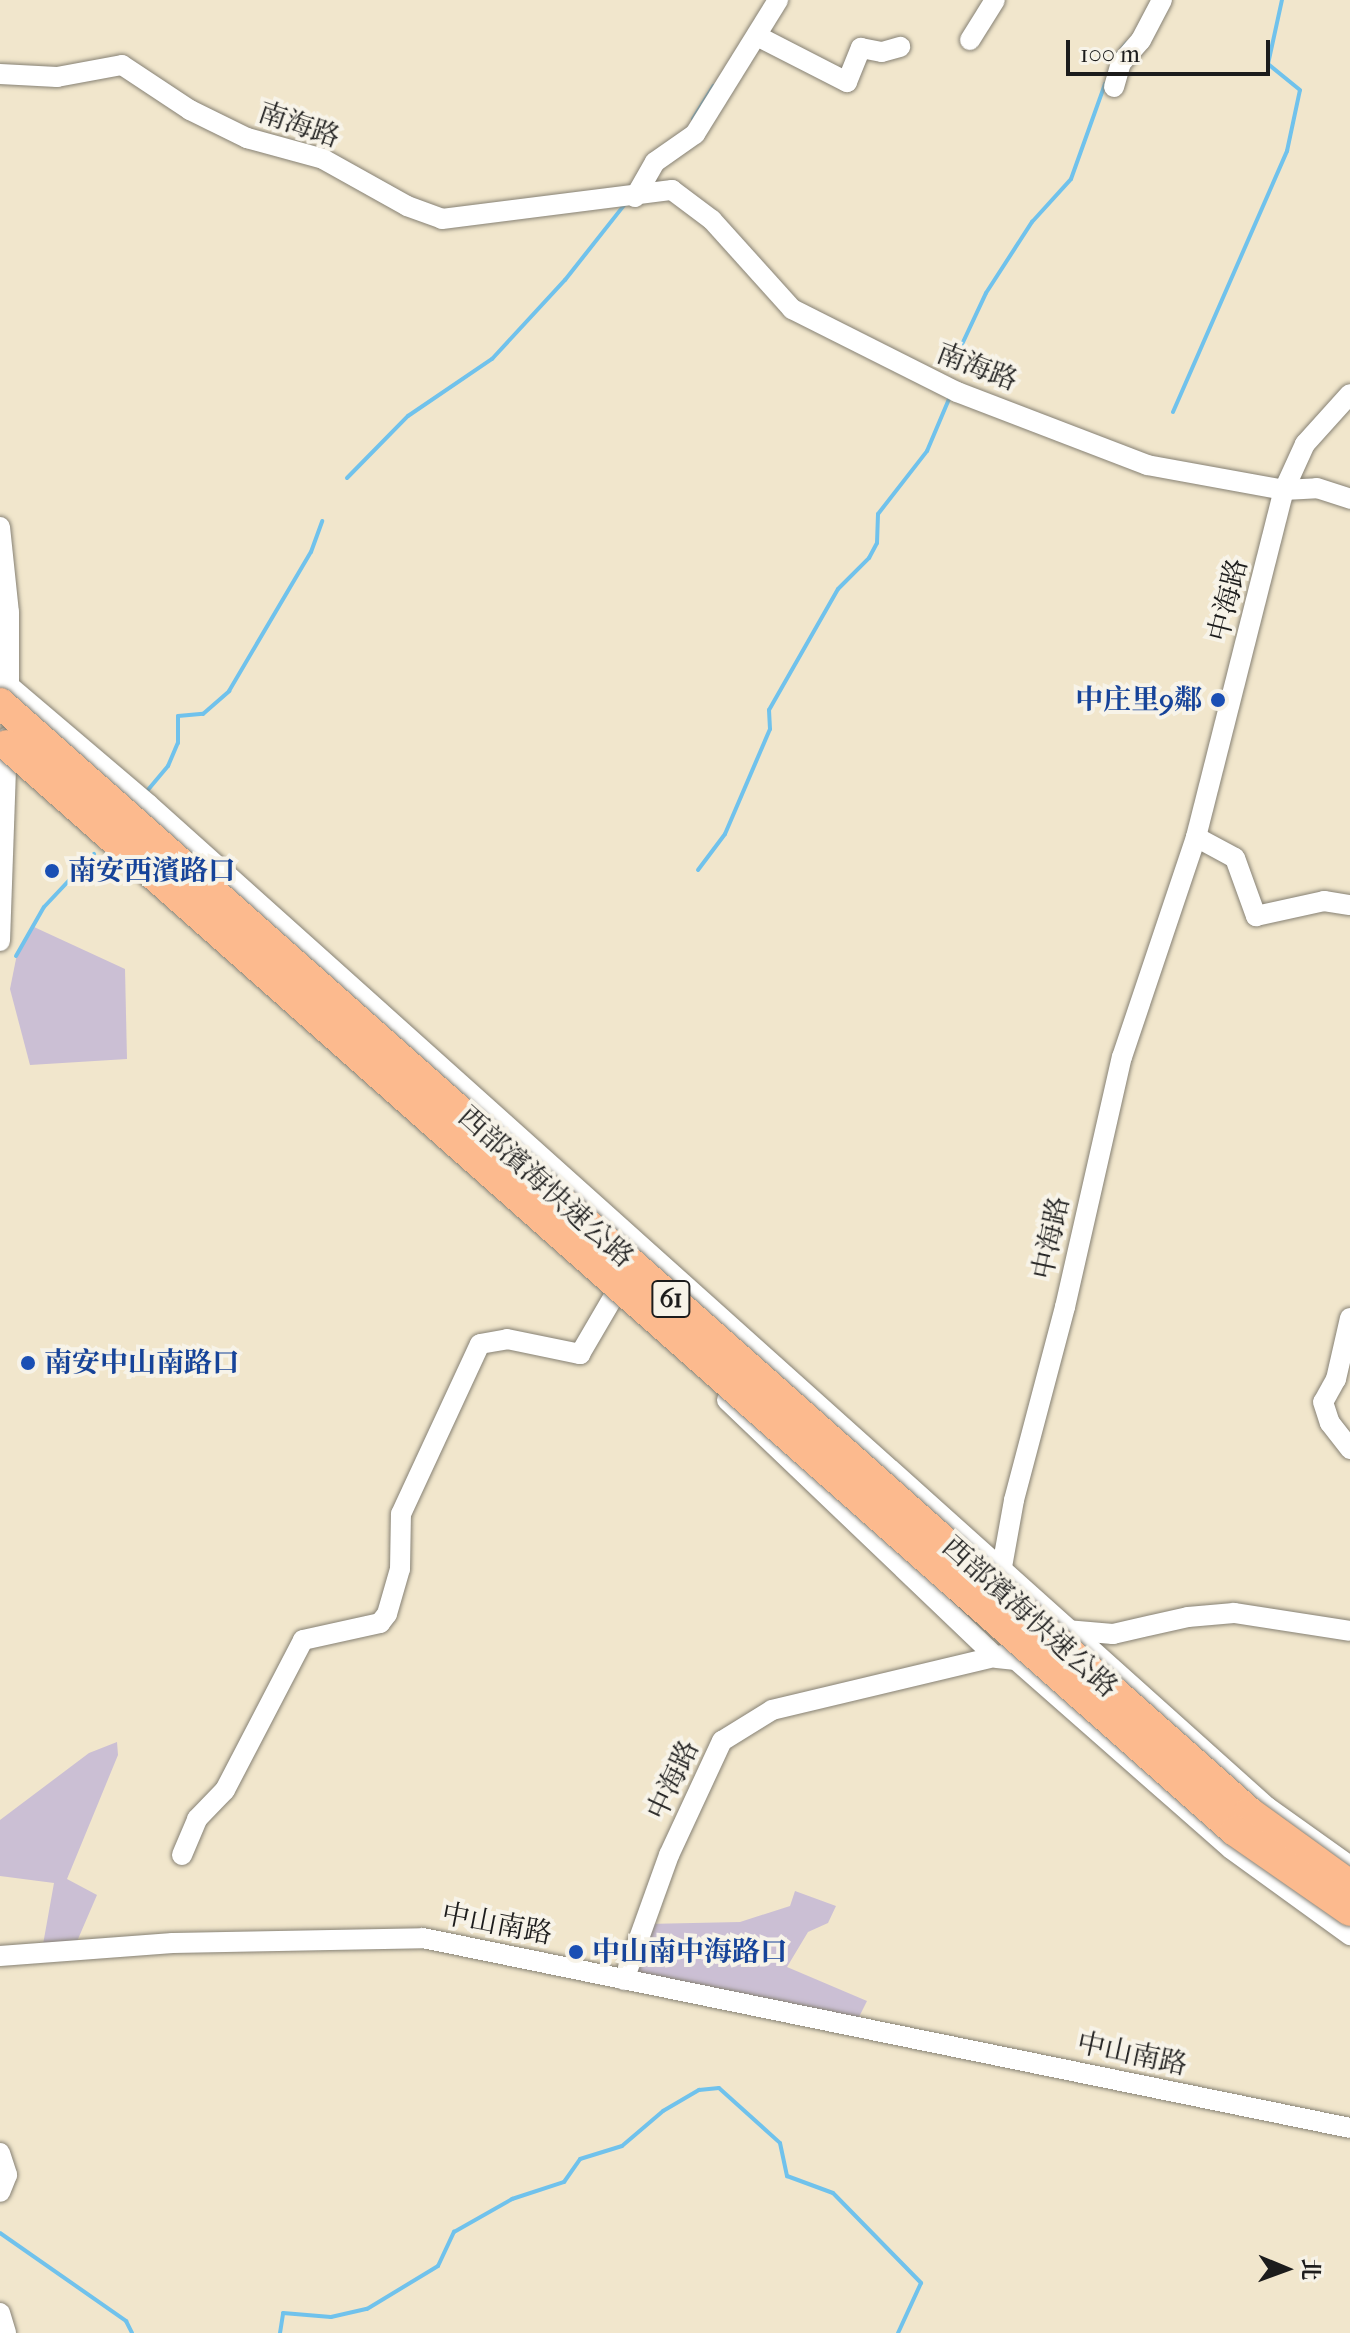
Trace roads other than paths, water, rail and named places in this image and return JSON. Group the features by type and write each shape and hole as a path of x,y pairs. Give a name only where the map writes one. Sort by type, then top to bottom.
{"highway":[{"name":"西部濱海快速公路","path":"2,691 1249,1812 1350,1885"},
{"name":"西部濱海快速公路","path":"5,753 1235,1831 1350,1911"}],"street":[{"path":"635,197 655,162 695,134 759,37 778,0"},
{"path":"970,40 995,0"},
{"path":"1114,87 1121,63 1141,40 1162,0"},
{"path":"759,37 847,82 861,48 882,52 900,47"},
{"name":"南海路","path":"0,74 57,77 122,65 190,110 247,138 323,159 407,206 442,219 672,190 712,220 792,309 957,392 1147,465 1284,490 1317,488 1350,499"},
{"name":"中海路","path":"997,1658 1000,1568 1122,1057 1196,837 1284,490 1305,444 1350,394"},
{"path":"0,527 9,612 2,691 5,753 0,941"},
{"path":"2,691 160,814 1267,1807 1350,1866"},
{"path":"5,753 615,1294 997,1658 1016,1660 1231,1849 1350,1935"},
{"path":"1196,837 1235,858 1256,916 1324,901 1350,905"},
{"path":"182,1855 197,1819 225,1790 303,1640 380,1623 387,1614 400,1569 401,1514 480,1344 507,1339 580,1354 615,1294"},
{"path":"1350,1318 1336,1379 1323,1402 1330,1423 1350,1449"},
{"name":"中海路","path":"624,1980 669,1855 722,1741 772,1710 997,1658 1067,1629 1113,1634 1188,1617 1234,1613 1350,1631"},
{"name":"中山南路","path":"0,1956 173,1943 423,1938 1350,2128"},
{"path":"0,2153 7,2175 0,2192"},
{"path":"0,2313 6,2333"}],"waterway":[{"path":"1173,412 1287,151 1300,90 1268,64 1282,0"},
{"path":"1113,60 1127,43"},
{"path":"957,355 986,293 1032,222 1071,179 1105,84"},
{"path":"693,119 714,86"},
{"path":"347,478 408,416 492,359 565,280 625,204"},
{"path":"698,870 725,834 770,729 769,710 838,589 869,558 877,543 878,514 927,451 949,399"},
{"path":"147,791 168,766 178,743 178,716 203,714 229,691 311,552 322,521"},
{"path":"16,956 44,907 94,854"},
{"path":"280,2333 283,2313 331,2317 367,2309 438,2266 454,2232 512,2199 564,2182 580,2159 622,2146 663,2111 699,2090 719,2088 780,2143 787,2176 833,2193 921,2283 898,2333"},
{"path":"0,2233 126,2321 132,2333"}],"place":[{"name":"中庄里9鄰","path":"1218,700"},
{"name":"南安西濱路口","path":"52,871"},
{"name":"南安中山南路口","path":"28,1363"},
{"name":"中山南中海路口","path":"576,1952"}]}
